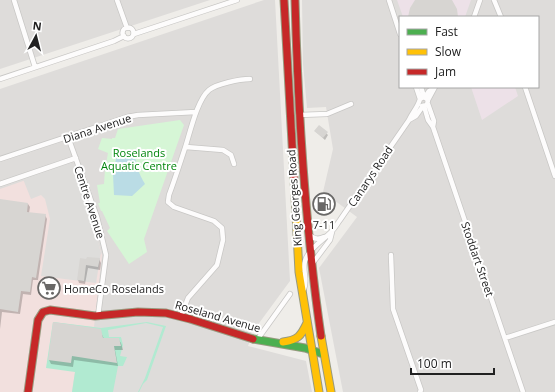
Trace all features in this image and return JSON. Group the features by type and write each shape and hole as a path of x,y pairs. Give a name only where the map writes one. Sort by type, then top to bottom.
{"main road":[{"name":"King Georges Road","path":"284,0 298,250 302,292 319,392"},
{"name":"King Georges Road","path":"295,0 299,115 307,231 323,354 330,392"},
{"name":"Roseland Avenue","path":"29,391 37,322 41,314 45,311 52,310 98,316 153,312 181,316 240,336 276,342 323,354"},
{"name":"Roseland Avenue","path":"276,342 299,338 307,323"}],"street":[{"path":"14,0 35,67"},
{"path":"117,0 127,28"},
{"path":"0,79 114,41 124,36 131,38 134,34 237,0"},
{"path":"389,0 399,31"},
{"path":"474,16 480,0"},
{"path":"494,0 501,16"},
{"path":"124,36 124,31 127,28"},
{"path":"127,28 132,29 134,34"},
{"path":"181,316 188,298 217,265 223,240 222,228 214,221 174,207 168,202 169,195 186,147 196,112 204,96 209,90 244,79 250,79"},
{"name":"Stoddart Street","path":"417,88 434,121 433,127"},
{"name":"Stoddart Street","path":"422,88 428,120 433,127 523,392"},
{"name":"Canarys Road","path":"409,120 418,114 429,90 433,88"},
{"path":"524,88 555,176"},
{"name":"Canarys Road","path":"302,292 306,281 305,260 325,237 332,232 409,120 412,113 424,102"},
{"path":"299,115 327,114 351,104"},
{"name":"Diana Avenue","path":"0,159 127,117 196,112"},
{"name":"Stoddart Street","path":"418,114 428,120"},
{"name":"Centre Avenue","path":"68,137 97,217 106,255 98,316"},
{"path":"186,147 223,150 231,155 234,164"},
{"path":"0,184 76,158"},
{"path":"307,231 314,238 320,239 325,237"},
{"name":"Canarys Road","path":"311,266 330,240 332,232"},
{"path":"391,255 393,309 421,390 420,392"},
{"path":"257,340 290,294"},
{"path":"505,338 555,322"}],"shaded area":[{"path":"0,0 210,0 0,69"},
{"path":"264,0 275,0 290,281 254,330 248,346 306,361 312,392 0,392 0,89"},
{"path":"302,0 555,0 555,392 343,392 319,268 357,217 323,192 333,149 326,107 307,108 303,64"},
{"path":"397,0 471,0 465,16 403,16"},
{"path":"471,88 515,88 518,96 482,120"},
{"path":"72,163 91,217 101,253 96,283 41,276 50,219 45,199 41,195 31,199 23,179"},
{"name":"HomeCo Roselands","path":"72,164 102,255 94,327 53,322 75,372 72,392 0,392 0,189"},
{"name":"7-11","path":"326,196 335,201 335,206 333,206 333,209 314,211 313,199 326,198"},
{"path":"146,323 163,327 145,378 138,392 113,392 118,366 123,366 127,357 120,356 123,345 121,337 109,337 108,330"}],"green space":[{"name":"Roselands Aquatic Centre","path":"180,120 184,125 144,239 147,252 129,264 107,231 110,228 98,203 100,203 97,185 104,184 108,153 98,149 102,138 115,138 118,129"},
{"path":"53,322 101,328 147,322 166,326 147,380 139,392 72,392 75,372 46,368"}],"water":[{"path":"117,154 135,155 138,170 145,184 132,196 114,195 113,174"}],"building":[{"path":"415,0 452,0 457,9 458,16 408,16 410,8"},
{"path":"319,125 328,132 323,138 314,131"},
{"path":"0,199 28,203 27,212 46,214 36,278 32,277 30,292 21,291 18,312 0,309"},
{"path":"87,257 100,258 98,267 86,265 84,281 77,280 80,258 86,259"},
{"path":"53,322 101,329 103,338 119,338 121,346 114,346 117,363 72,356 71,363 48,360"}],"traffic: fast":[{"path":"253,339 305,348 323,354"}],"traffic: slow":[{"path":"296,214 299,272 319,392"},
{"path":"283,342 296,339 303,331 307,323"},
{"path":"321,336 331,392"}],"traffic: jam":[{"path":"284,0 296,214"},
{"path":"295,0 303,169 315,294 321,336"},
{"path":"28,392 38,320 43,312 50,310 95,316 138,312 166,313 253,339"}],"place":[{"name":"7-11","path":"324,204"},
{"name":"HomeCo Roselands","path":"49,288"}]}
